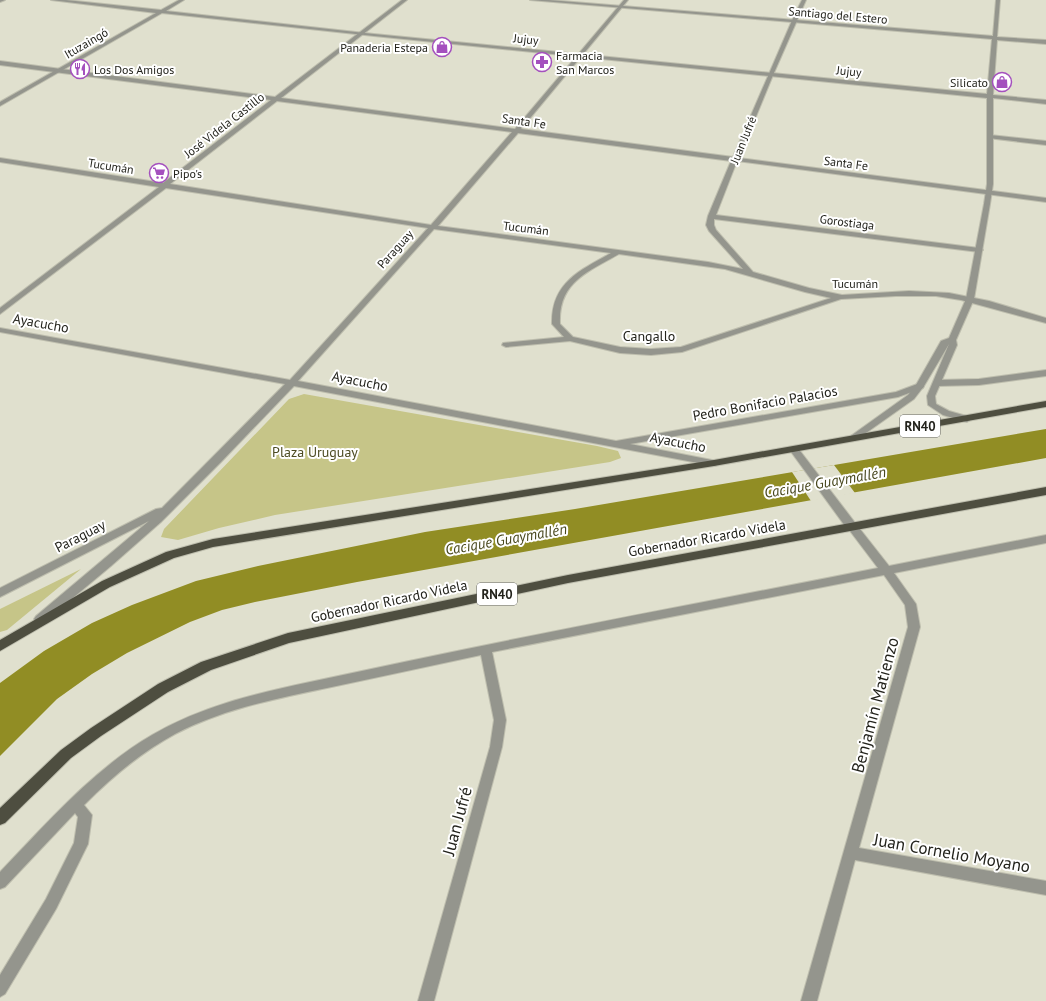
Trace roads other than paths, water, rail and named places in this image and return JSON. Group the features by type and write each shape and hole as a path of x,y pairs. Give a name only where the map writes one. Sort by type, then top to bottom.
{"highway":[{"name":"RN40","path":"0,646 106,584 170,555 213,543 714,463 1046,404"},
{"name":"Gobernador Ricardo Videla","path":"0,818 66,754 96,732 163,688 206,666 288,638 568,579 1046,491"}],"street":[{"name":"Jujuy","path":"53,0 361,34 1046,102"},
{"name":"Ituzaingó","path":"0,104 182,0"},
{"name":"José Videla Castillo","path":"0,312 405,0"},
{"name":"Santiago del Estero","path":"532,0 1046,42"},
{"name":"Paraguay","path":"30,628 112,560 172,505 294,382 432,228 626,0"},
{"name":"Juan Jufré","path":"711,216 770,75 804,0"},
{"path":"967,419 946,413 932,405 930,396 953,346 952,340 970,300 979,250 988,193 990,97 998,0"},
{"name":"Santa Fe","path":"0,63 735,161 1046,200"},
{"path":"990,137 1046,143"},
{"name":"Tucumán","path":"0,160 163,187 432,228 714,265 749,272 816,292 842,297 924,293 949,295 1046,321"},
{"path":"711,216 710,224 712,231 749,272"},
{"name":"Gorostiaga","path":"711,216 979,250"},
{"path":"570,339 556,324 556,307 562,292 576,278 618,252"},
{"name":"Cangallo","path":"506,345 570,339 620,350 652,352 682,349 842,297"},
{"name":"Ayacucho","path":"0,330 294,382 714,463"},
{"path":"853,438 911,396 920,386 944,343 952,340"},
{"path":"937,383 979,382 1046,373"},
{"name":"Pedro Bonifacio Palacios","path":"613,444 898,394 920,386"},
{"name":"Benjamín Matienzo","path":"794,449 910,604 914,626 809,1001"},
{"name":"Paraguay","path":"0,592 172,505"},
{"path":"0,882 108,772 128,756 162,735 212,711 248,700 486,649 1046,539"},
{"name":"Juan Jufré","path":"426,1001 496,747 500,720 486,649"},
{"path":"0,990 51,904 81,844 85,815 75,804"},
{"name":"Juan Cornelio Moyano","path":"851,853 1046,888"}],"water":[{"name":"Cacique Guaymallén","path":"1046,429 1046,458 357,582 222,610 190,622 127,653 92,674 57,699 0,756 0,683 44,651 92,623 132,605 196,581 258,566 425,532 575,509"}],"place":[{"name":"Panaderia Estepa","path":"442,47"},
{"name":"Farmacia San Marcos","path":"542,62"},
{"name":"Los Dos Amigos","path":"80,69"},
{"name":"Silicato","path":"1002,82"},
{"name":"Pipo's","path":"159,173"}],"park label":[{"name":"Plaza Uruguay","path":"315,452"}]}
